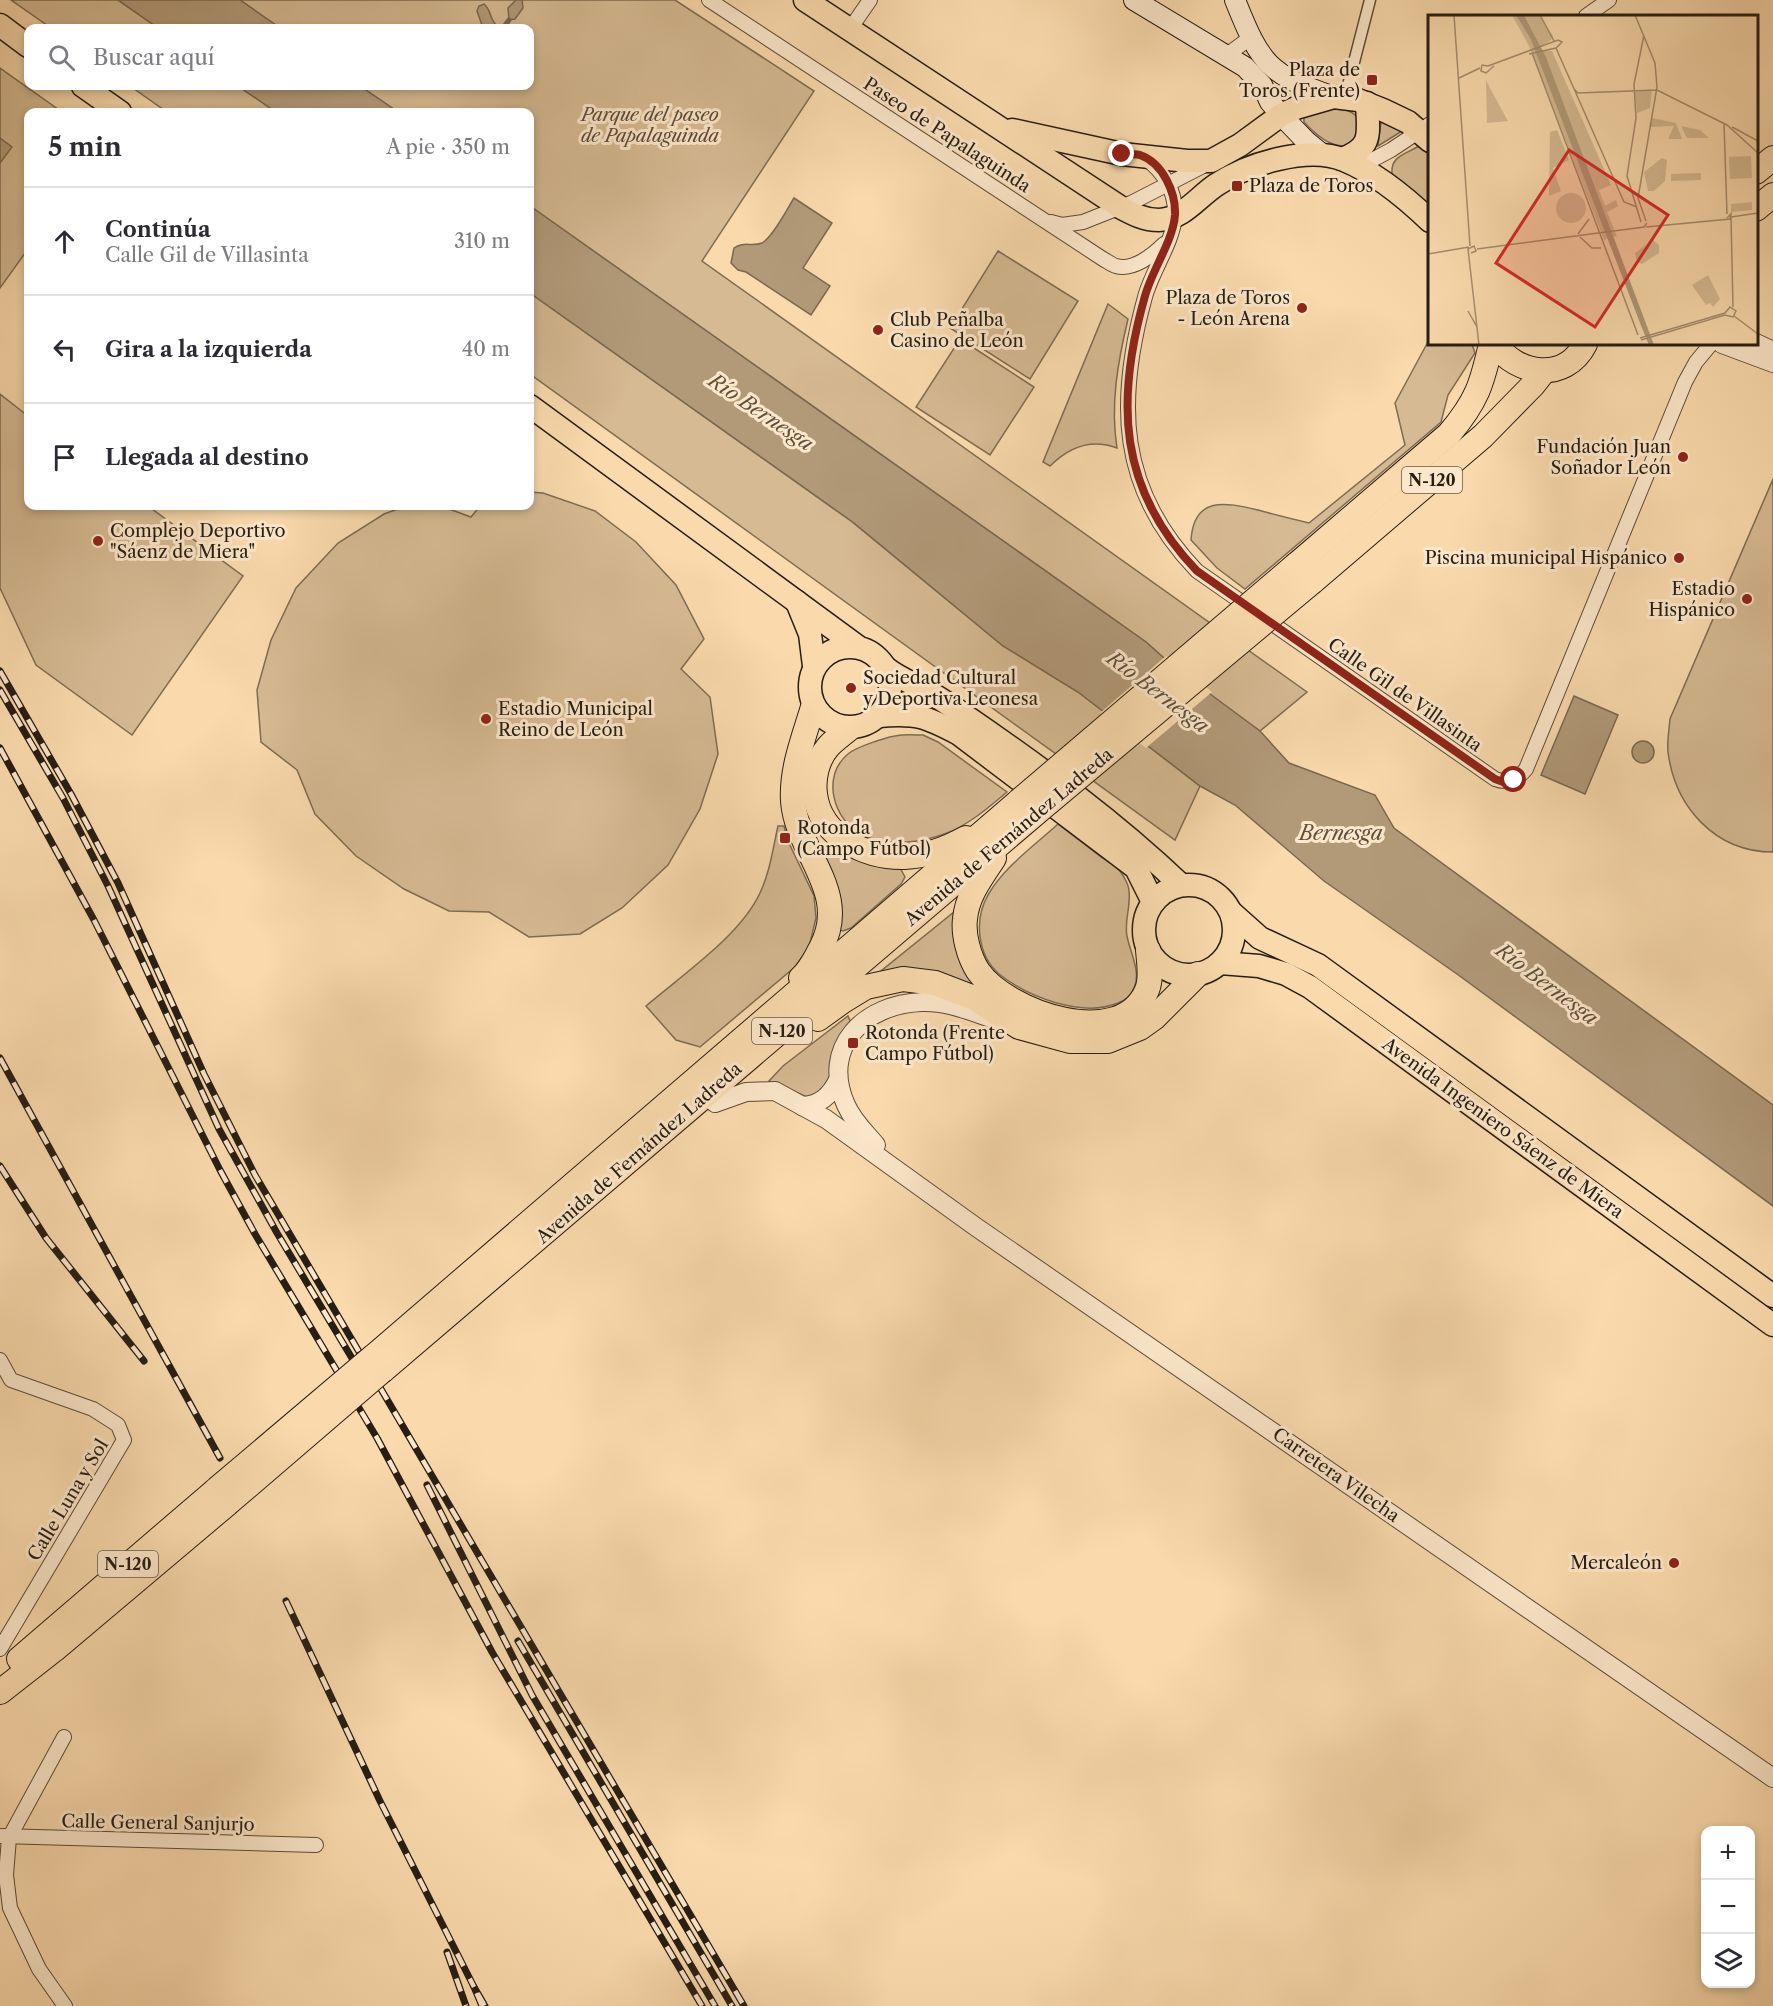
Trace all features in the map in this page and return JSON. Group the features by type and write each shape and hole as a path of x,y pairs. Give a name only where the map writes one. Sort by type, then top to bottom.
{"highway":[{"path":"1758,170 1773,158"},
{"path":"1758,207 1773,195"},
{"name":"Avenida de Fernández Ladreda","path":"1304,573 1464,417 1482,385 1493,345"},
{"name":"N-120","path":"1494,345 1515,364 1544,371 1560,368 1587,345"},
{"name":"Avenida de Fernández Ladreda","path":"0,1692 48,1644 378,1364 694,1082 1028,807 1304,573 1483,436 1544,371"},
{"path":"694,1082 809,970 829,933 831,905 824,882 797,823 793,801 795,769 813,707"},
{"path":"849,729 828,747 818,763 814,783 815,799 821,814 830,827 853,846 867,852 905,857 1000,830"},
{"path":"1000,830 969,898 964,920 966,941 973,963 996,989 1055,1018 1073,1022 1105,1022 1131,1011 1147,991 1150,978 1148,950"},
{"name":"Avenida de Fernández Ladreda","path":"378,1364 557,1223 1000,830"},
{"path":"557,1223 603,1198 808,1026 843,1000 866,987 903,979 935,983 974,998 1019,1027 1070,1041 1089,1042 1108,1041 1140,1028 1154,1018 1198,974"},
{"path":"0,1669 48,1644"},
{"path":"0,1704 48,1644"},
{"name":"Avenida de Fernández Ladreda","path":"0,1677 48,1644"}],"main road":[{"path":"805,0 1120,207 1142,218 1160,220 1175,217 1192,206 1211,188 1251,166 1293,157 1341,160 1358,153 1364,146 1369,131 1367,103"},
{"path":"1134,0 1245,68 1262,85 1275,108 1306,141 1391,187 1428,219"},
{"path":"1235,0 1250,38 1275,71 1296,84 1367,103 1426,132"},
{"path":"0,25 24,43"},
{"path":"89,90 114,108"},
{"path":"999,127 1122,154 1187,161 1211,161 1240,145 1275,108 1296,108 1339,97"},
{"path":"534,409 857,646 870,652 899,679 933,694 1093,809 1148,853 1181,885"},
{"path":"796,601 810,634 814,666 810,687 813,707 826,720 849,729 863,726 879,716 887,704 890,692 890,681 886,668"},
{"path":"814,666 836,649 857,646"},
{"path":"879,716 905,714 929,718 959,734 1136,868 1153,902"},
{"path":"1181,885 1209,888 1223,899 1232,913 1234,926 1232,945 1220,963 1198,974 1181,975 1162,967 1148,950 1144,940 1144,922 1153,902 1166,890 1181,885"},
{"name":"Avenida Ingeniero Sáenz de Miera","path":"1232,913 1260,938 1318,965 1773,1296"},
{"name":"Avenida Ingeniero Sáenz de Miera","path":"1220,963 1259,966 1286,974 1310,987 1773,1325"}],"street":[{"name":"Paseo de Papalaguinda","path":"710,0 1117,266 1128,266 1152,255 1167,240"},
{"path":"850,29 870,0"},
{"path":"1339,97 1370,0"},
{"path":"1587,15 1609,0"},
{"path":"1227,55 1250,38"},
{"path":"1341,160 1391,150 1426,132"},
{"path":"1141,155 1154,165 1168,183 1174,199 1175,217"},
{"path":"1046,221 1062,225 1083,222 1120,207 1211,161"},
{"name":"Calle Gil de Villasinta","path":"1175,217 1146,294 1135,338 1127,402 1131,453 1143,493 1163,530 1178,551 1197,571 1485,772 1503,782 1514,780 1526,769 1685,382 1696,362 1710,345"},
{"path":"1758,344 1773,353"},
{"path":"1725,345 1773,363"},
{"path":"1749,345 1773,353"},
{"path":"900,1171 854,1121 846,1107 838,1080 838,1058 845,1041 864,1021 880,1011 920,1002 941,1003 1019,1027"},
{"path":"802,1106 816,1105 832,1092 838,1080"},
{"path":"715,1103 746,1092 775,1092 826,1119 900,1171"},
{"name":"Carretera Vilecha","path":"900,1171 986,1233 1773,1778"},
{"name":"Calle Luna y Sol","path":"0,1360 11,1380 93,1409 118,1425 124,1440 0,1650"},
{"path":"64,1737 5,1837 10,1908 39,1969 64,2006"},
{"name":"Calle General Sanjurjo","path":"5,1837 316,1845"}],"green space":[{"path":"11,0 118,0 152,24 45,24"},
{"name":"Parque del paseo de Papalaguinda","path":"240,0 675,0 814,91 702,261 1307,692 1260,731 1188,679 1146,642 534,209 534,108 392,108 366,90 534,90 534,24 274,24"},
{"path":"0,68 24,85 24,90 31,90 56,108 24,108 24,255 0,288"},
{"path":"136,90 244,90 270,108 161,108"},
{"path":"1324,109 1344,110 1357,116 1361,121 1356,142 1342,146 1331,143 1316,134 1304,122 1304,116"},
{"path":"1381,122 1402,131 1378,146"},
{"path":"1417,147 1424,147 1428,150 1428,203 1392,174 1393,164 1403,154"},
{"path":"998,251 1078,301 1030,379 950,328"},
{"path":"534,296 851,521 1003,646 1078,692 1200,786 1175,840 534,377"},
{"path":"1108,304 1128,319 1116,383 1114,415 1117,448 1098,444 1081,446 1057,459 1050,466 1043,462"},
{"path":"960,339 1034,387 990,455 916,407"},
{"path":"1428,342 1428,345 1472,345 1475,353 1448,395 1441,422 1245,589 1217,568 1191,540 1193,526 1198,516 1205,509 1223,504 1309,523 1405,445 1395,403"},
{"name":"Complejo Deportivo \"Sáenz de Miera\"","path":"0,394 24,413 24,510 153,510 243,576 132,735 36,665 0,588"},
{"name":"Estadio Hispánico","path":"1773,479 1773,852 1752,850 1733,844 1716,835 1701,823 1679,791 1672,772 1668,744 1670,719"},
{"name":"Estadio Municipal Reino de León","path":"534,492 543,493 595,511 636,542 676,585 704,639 681,669 710,697 718,754 700,809 668,865 622,908 580,934 529,937 489,912 449,911 404,889 356,856 315,814 297,770 261,742 257,690 271,640 296,588 338,543 384,514 395,510 452,510 471,517 477,510 534,510"},
{"path":"898,735 923,735 938,742 1007,792 971,820 937,836 915,841 893,842 862,835 844,819 834,797 833,785 840,763 852,751 877,741"},
{"path":"1058,824 1116,867 1128,886 1126,931 1136,967 1136,982 1129,996 1118,1003 1088,1008 1056,1003 1040,997 999,974 986,957 982,947 981,915 988,895 1002,875"},
{"path":"778,826 784,826 788,841 814,896 816,918 809,947 795,967 700,1047 676,1040 646,1006 709,954 751,909 766,877"},
{"path":"832,847 900,868 905,877 901,884 851,928 843,931 836,929 824,856 826,850"},
{"path":"956,912 980,983 975,991 883,974 881,971"},
{"path":"848,1016 851,1023 833,1059 831,1083 814,1101 769,1081 783,1066"}],"water":[{"path":"118,0 240,0 274,24 152,24"},
{"path":"516,0 522,0 523,8 515,19 509,20 508,8"},
{"path":"484,4 496,24 482,24 477,11 479,6"},
{"path":"244,90 366,90 392,108 270,108"},
{"path":"0,138 12,147 0,163"},
{"path":"794,198 832,223 803,268 830,286 811,315 746,272 738,270 731,263 734,248 762,243 766,240"},
{"name":"Bernesga","path":"534,209 1146,642 1175,668 1260,731 1289,763 1375,795 1394,828 1773,1105 1773,1206 1457,974 1324,881 1235,805 1200,786 1078,692 1003,646 854,523 534,296"},
{"path":"1574,696 1618,715 1585,794 1541,775"},
{"path":"1639,741 1647,741 1654,748 1654,756 1647,763 1639,763 1632,756 1632,748"}],"pier":[{"path":"1166,656 1212,692 1146,748 1100,713"}],"waterway":[{"path":"506,24 509,20"}],"railway":[{"path":"0,671 71,794 118,883 204,1074 255,1175 744,2006"},
{"path":"0,690 63,798 108,886 219,1129 277,1233 371,1390"},
{"path":"0,748 94,920 220,1170 255,1234 377,1438 492,1652 702,2006"},
{"path":"0,1058 220,1458"},
{"path":"0,1166 46,1238 144,1361"},
{"path":"427,1485 532,1695 715,2006"},
{"path":"286,1601 380,1801 474,1987"},
{"path":"518,1641 732,2006"},
{"path":"447,1952 466,2006"},
{"path":"482,2006 474,1987 485,2006"}],"place":[{"name":"Plaza de Toros (Frente)","path":"1372,80"},
{"name":"Plaza de Toros","path":"1237,186"},
{"name":"Plaza de Toros - León Arena","path":"1302,308"},
{"name":"Club Peñalba Casino de León","path":"878,330"},
{"name":"Fundación Juan Soñador León","path":"1683,457"},
{"name":"Complejo Deportivo \"Sáenz de Miera\"","path":"98,541"},
{"name":"Piscina municipal Hispánico","path":"1679,558"},
{"name":"Estadio Hispánico","path":"1747,599"},
{"name":"Sociedad Cultural y Deportiva Leonesa","path":"851,688"},
{"name":"Estadio Municipal Reino de León","path":"486,719"},
{"name":"Rotonda (Campo Fútbol)","path":"785,838"},
{"name":"Rotonda (Frente Campo Fútbol)","path":"853,1043"},
{"name":"Mercaleón","path":"1674,1563"}],"route":[{"path":"1122,154 1141,155 1154,165 1168,183 1174,199 1175,217 1172,229 1146,294 1135,338 1127,402 1131,453 1143,493 1163,530 1178,551 1197,571 1495,779 1503,782 1514,780"}],"water label":[{"name":"Río Bernesga","path":"761,412"},
{"name":"Río Bernesga","path":"1158,692"},
{"name":"Río Bernesga","path":"1547,984"}]}
